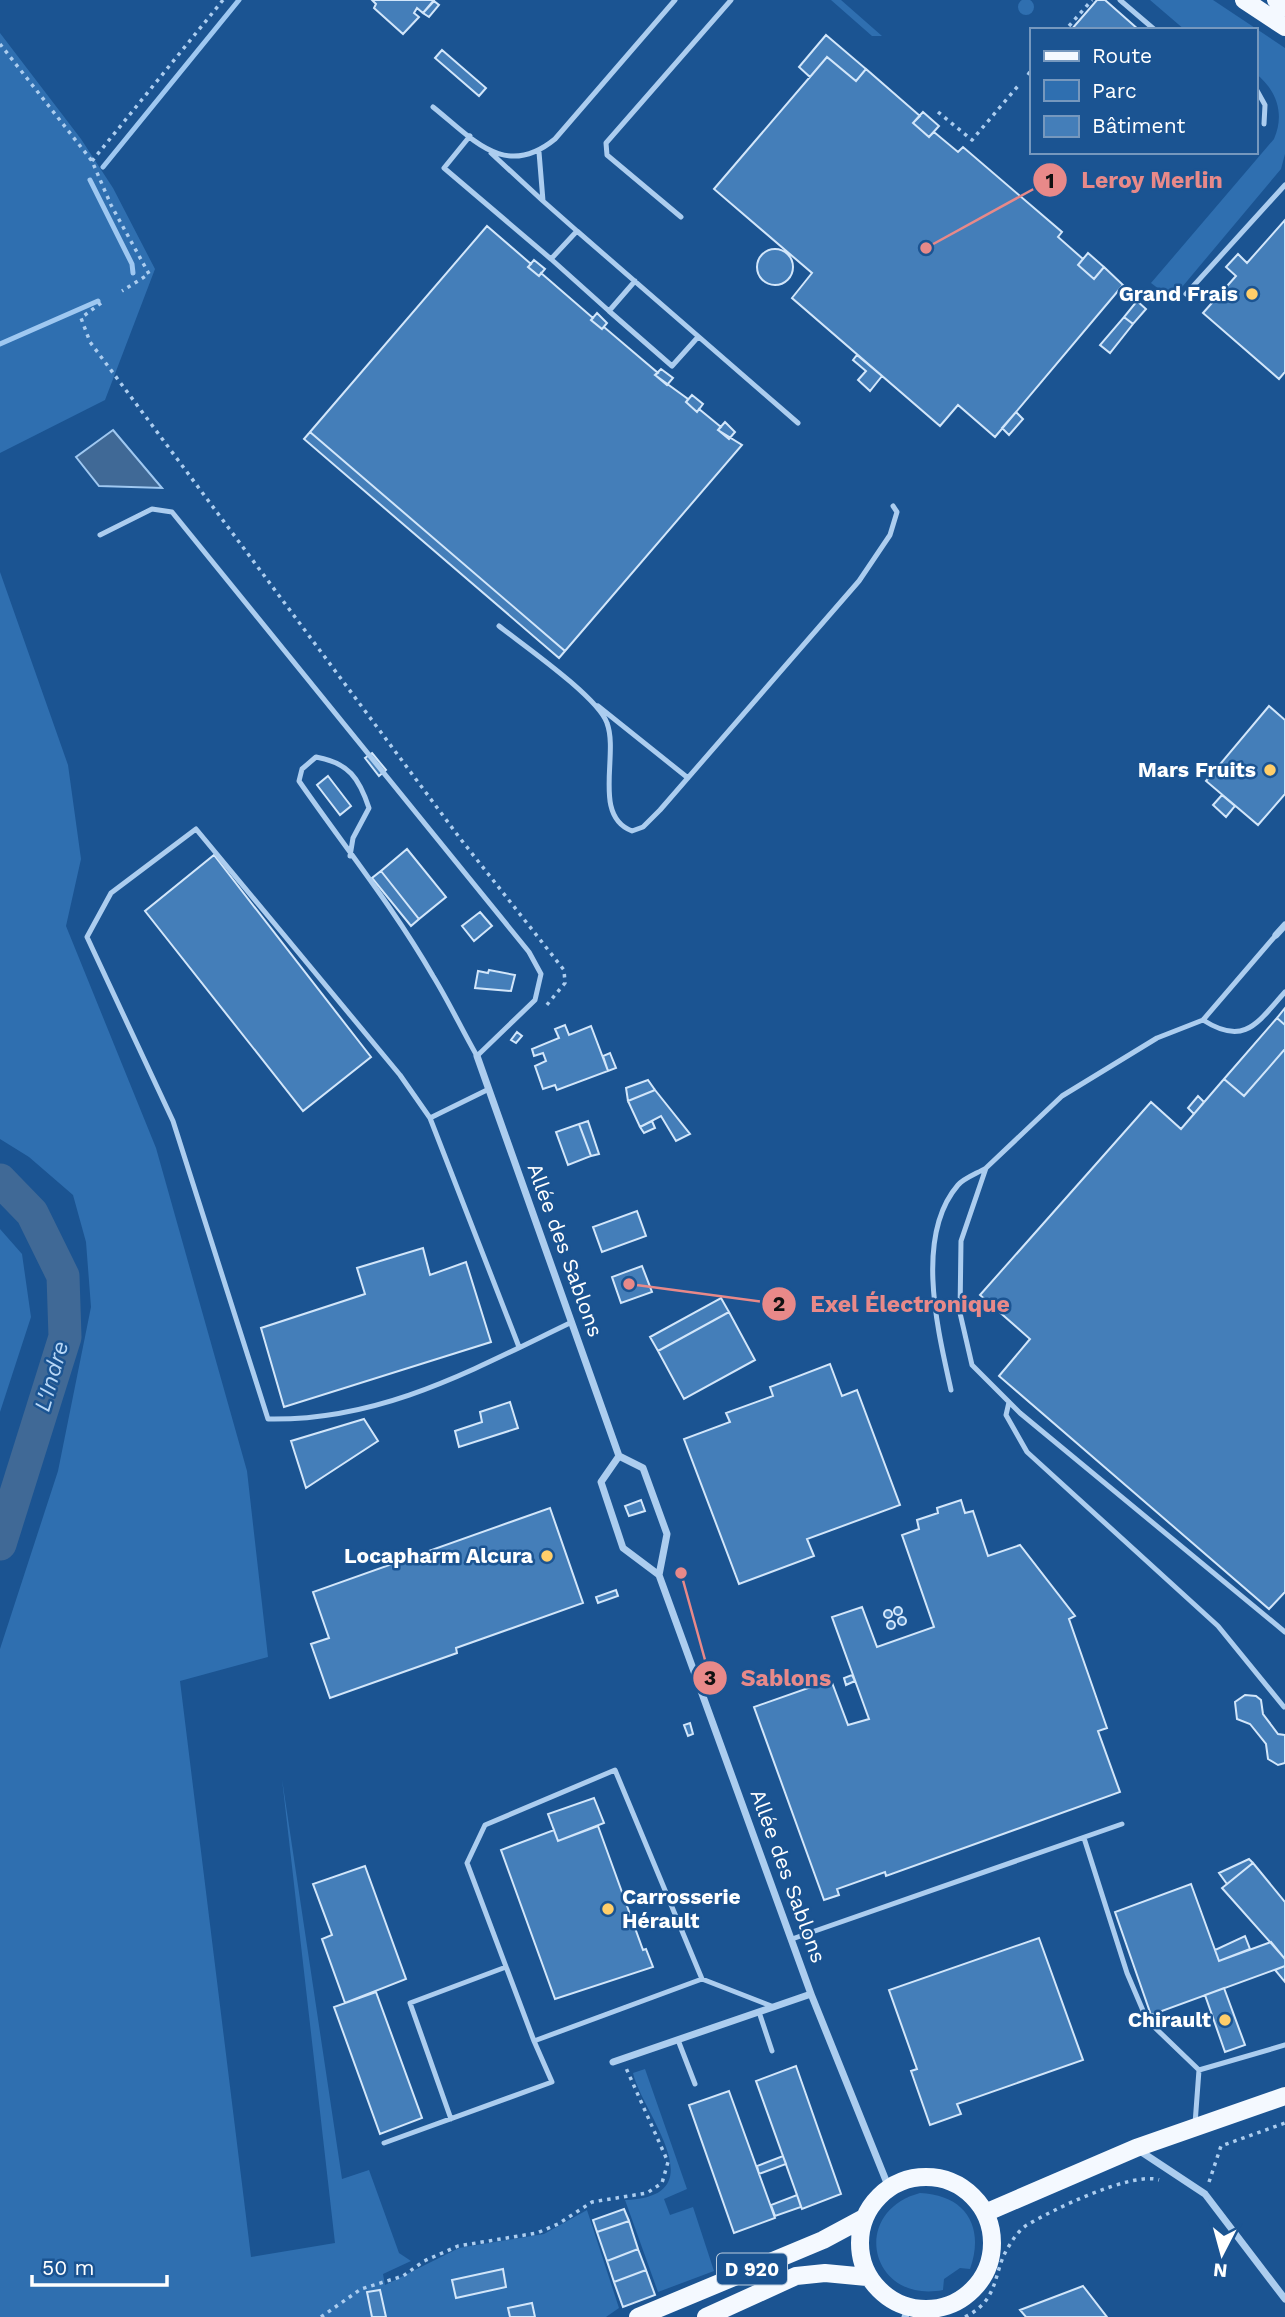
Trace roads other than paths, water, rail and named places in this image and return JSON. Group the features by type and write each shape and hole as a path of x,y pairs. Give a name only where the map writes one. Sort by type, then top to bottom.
{"main road":[{"path":"1244,0 1285,27"},
{"path":"1276,0 1285,7"},
{"path":"985,2213 1136,2148 1285,2096"},
{"path":"932,2177 953,2183 972,2195 985,2213 991,2234 991,2255 983,2276 970,2292 951,2304 907,2312 867,2277 859,2237 864,2218 874,2201 889,2188 909,2178 932,2177"},
{"name":"D 920","path":"638,2317 823,2240 864,2218"},
{"name":"D 920","path":"706,2317 796,2276 825,2273 867,2277"}],"street":[{"path":"1276,935 1285,925"},
{"name":"Allée des Sablons","path":"477,1056 619,1456"},
{"path":"619,1456 643,1468 667,1534 659,1575 623,1548 601,1482 619,1456"},
{"name":"Allée des Sablons","path":"659,1575 811,1994 889,2188"},
{"path":"613,2062 811,1994"},
{"path":"1136,2148 1205,2194 1285,2299"}],"lane":[{"path":"491,153 517,157 539,152 555,139 675,0"},
{"path":"681,217 607,155 606,143 731,0"},
{"path":"1120,0 1154,28"},
{"path":"1257,91 1265,105 1264,124"},
{"path":"433,107 491,153 798,423"},
{"path":"470,136 444,168 672,366 698,337"},
{"path":"539,152 543,201"},
{"path":"1186,294 1285,185"},
{"path":"551,259 578,231"},
{"path":"609,311 635,281"},
{"path":"590,700 607,721 611,741 609,790 613,814 621,827 632,831 643,827 859,581 896,523 897,512 892,506"},
{"path":"100,535 152,509 172,512 529,952 541,974 535,1000 477,1056 433,975 350,856 299,781 302,769 316,757 338,761 361,786 369,808 353,838 350,856"},
{"path":"499,626 688,778"},
{"path":"519,1347 430,1118 400,1075 196,829 111,893 87,937 173,1121 268,1419 304,1420 389,1403 449,1382 572,1322"},
{"path":"951,1390 932,1264 937,1224 959,1184 986,1168 1062,1096 1157,1038 1203,1020 1276,935"},
{"path":"1203,1020 1221,1031 1237,1032 1253,1028 1285,992"},
{"path":"430,1118 489,1089"},
{"path":"986,1168 961,1241 960,1313 972,1365 1009,1402 1285,1632"},
{"path":"1009,1402 1006,1415 1027,1452 1218,1626 1284,1707"},
{"path":"384,2143 552,2082 467,1863 485,1825 615,1770 702,1979"},
{"path":"792,1939 1122,1824"},
{"path":"1084,1838 1127,1973 1147,2020 1199,2070"},
{"path":"451,2119 410,2003 506,1966"},
{"path":"534,2041 702,1979 774,2007"},
{"path":"759,2012 772,2051"},
{"path":"678,2040 695,2084"},
{"path":"1199,2070 1285,2045"},
{"path":"1195,2128 1199,2070"}],"waterway":[{"path":"103,167 239,0"},
{"path":"90,180 132,264 133,273"},
{"path":"0,344 98,301"},
{"name":"L'Indre","path":"0,1180 32,1213 63,1276 65,1337 0,1544"}],"place":[{"name":"Leroy Merlin","path":"926,248"},
{"name":"Grand Frais","path":"1252,294"},
{"name":"Mars Fruits","path":"1270,770"},
{"name":"Exel Électronique","path":"629,1284"},
{"name":"Locapharm Alcura","path":"547,1556"},
{"name":"Sablons","path":"681,1573"},
{"name":"Carrosserie Hérault","path":"608,1909"},
{"name":"Chirault","path":"1225,2020"}]}
